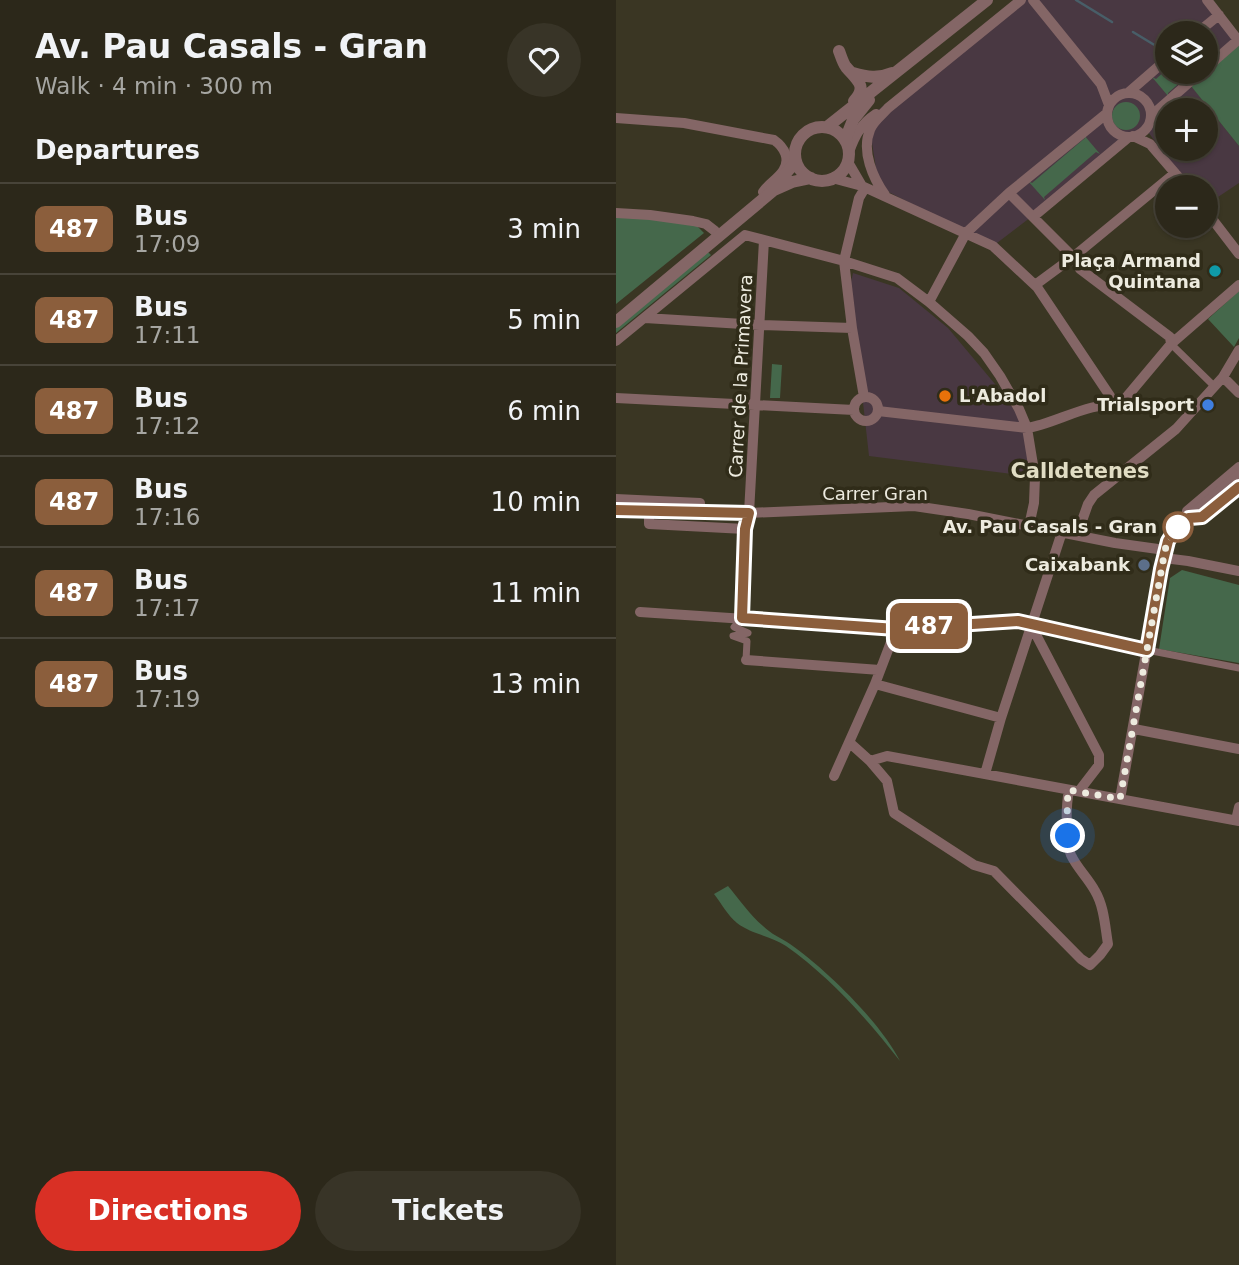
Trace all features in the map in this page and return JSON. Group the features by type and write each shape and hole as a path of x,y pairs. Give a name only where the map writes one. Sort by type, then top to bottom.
{"street":[{"path":"827,127 987,0"},
{"path":"887,198 877,184 867,152 866,141 874,122 1021,0"},
{"path":"1033,0 1101,85 1111,127 1122,135 1150,144 1175,173 1035,285"},
{"path":"1207,0 1238,40 1218,58"},
{"path":"1212,21 1219,15"},
{"path":"839,51 862,88 861,94 845,112"},
{"path":"853,73 870,77 884,76 902,68"},
{"path":"864,397 844,261 863,187 847,151 836,131 827,127 810,130 797,143 795,152 796,162 801,170 811,177 823,180 839,175 845,168 847,151 853,120 868,100 902,68"},
{"path":"929,302 966,233 1155,69"},
{"path":"1150,144 1146,128 1151,116 1187,84"},
{"path":"1101,85 1136,94 1147,102 1151,116"},
{"path":"847,151 866,121 888,108"},
{"path":"616,118 684,123 774,141 782,146 786,165 783,173 768,184 763,192"},
{"path":"1033,217 1131,136 1146,128"},
{"path":"616,313 782,178 796,162"},
{"path":"616,322 774,190 792,181 811,177"},
{"path":"832,178 863,187 993,246 1035,285 1115,405"},
{"path":"1009,193 1073,257 1080,269 1170,337 1171,344 1214,386"},
{"path":"616,213 693,221 706,224 715,231"},
{"path":"1218,227 1239,254"},
{"path":"616,341 745,235 897,278 929,302 984,353 1019,409 1027,428 1035,477 1034,503 1029,526"},
{"name":"Carrer de la Primavera","path":"742,618 745,529 749,513 754,405 757,393 764,240"},
{"path":"878,411 1027,428 1099,405 1115,405 1171,344 1239,285"},
{"path":"645,318 852,328"},
{"path":"1077,535 1094,495 1176,429 1223,377 1239,350"},
{"path":"1223,377 1239,393"},
{"path":"864,397 873,399 878,406 874,418 867,421 859,419 854,410 858,400 864,397"},
{"path":"616,398 854,410"},
{"path":"1188,519 1187,511 1239,467"},
{"path":"1120,799 1163,559 1175,530 1239,476"},
{"path":"1188,519 1202,517 1239,487"},
{"path":"616,499 700,503 700,512"},
{"name":"Carrer Gran","path":"749,513 914,506 1115,543 1163,559 1239,570"},
{"path":"616,510 749,513"},
{"path":"649,512 649,524 745,529"},
{"path":"985,774 1062,533"},
{"path":"640,612 896,629 1018,621 1147,650 1239,667"},
{"path":"742,618 734,627 748,633 733,636 745,642 746,660 880,670"},
{"path":"850,743 887,781 894,813 974,865 993,870 1081,960 1090,965 1108,944 1101,905 1095,890 1070,853 1067,811 1074,791 1099,765 1099,755 1031,625"},
{"path":"834,776 896,629"},
{"path":"875,684 1001,718"},
{"path":"1134,729 1239,749"},
{"path":"870,761 887,757 1238,821 1239,807"}],"shaded area":[{"path":"1017,0 1207,0 1238,40 1218,58 1218,21 1155,21 1155,84 1190,84 1201,98 1155,98 1155,141 1146,129 993,246 879,187 868,118"},
{"path":"1218,120 1239,146 1239,183 1218,197 1218,175 1179,175 1169,161 1218,161"},
{"path":"853,273 899,288 948,328 1000,390 1027,428 1035,477 869,456 850,286"}],"green space":[{"path":"1239,45 1239,146 1218,120 1218,98 1201,98 1191,86 1218,84 1218,63"},
{"path":"1158,84 1178,84 1168,93 1168,96"},
{"path":"1126,102 1136,106 1140,116 1136,126 1126,130 1116,126 1112,116 1116,106"},
{"path":"1084,135 1100,154 1096,152 1044,197 1045,200 1028,181 1032,183 1085,138"},
{"path":"616,214 696,225 704,233 616,304"},
{"path":"706,250 711,255 616,333 616,325"},
{"path":"1239,291 1239,338 1234,347 1208,319"},
{"path":"772,364 782,365 780,398 770,398"},
{"path":"1182,570 1239,585 1239,663 1159,649 1170,578"},
{"path":"728,886 766,929 804,955 851,997 866,1013 900,1061 861,1014 818,971 786,946 748,930 734,920 714,894"}],"waterway":[{"path":"1076,0 1112,22"},
{"path":"1133,32 1155,45"}],"bus line":[{"name":"487","path":"616,510 749,513 745,529 742,618 896,629 1018,621 1147,650 1168,541 1175,530 1189,518 1202,517 1239,487"}],"place":[{"name":"Plaça Armand Quintana","path":"1215,271"},
{"name":"L'Abadol","path":"945,396"},
{"name":"Trialsport","path":"1208,405"},
{"name":"Av. Pau Casals - Gran","path":"1178,527"},
{"name":"Caixabank","path":"1144,565"}],"district":[{"name":"Calldetenes","path":"1080,471"}],"route":[{"path":"1068,836 1069,790 1120,799 1165,550 1178,527"}]}
